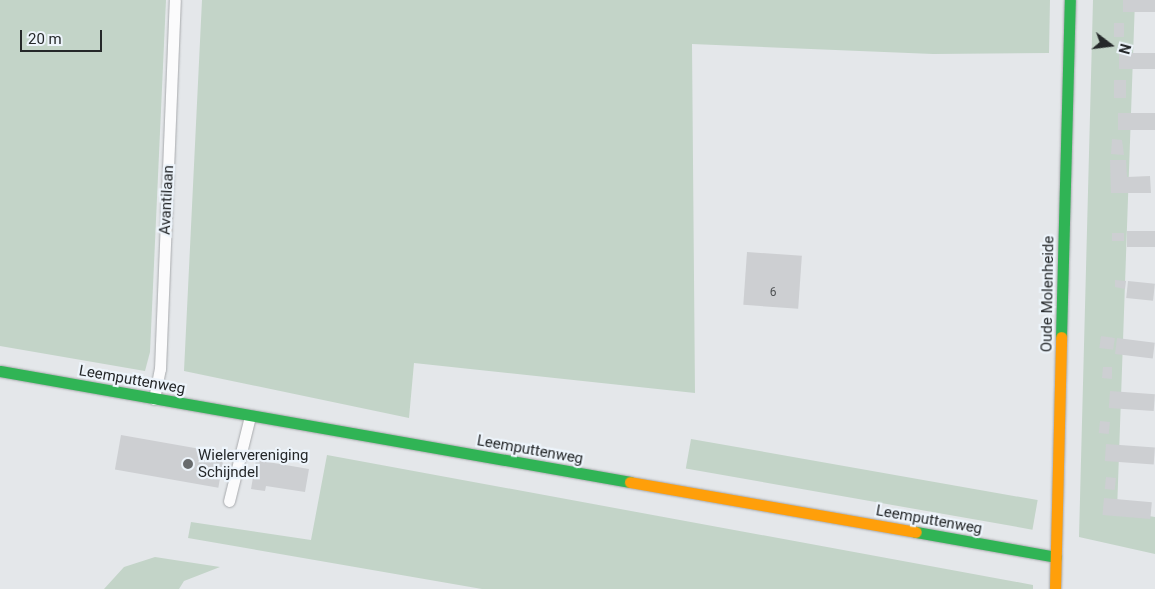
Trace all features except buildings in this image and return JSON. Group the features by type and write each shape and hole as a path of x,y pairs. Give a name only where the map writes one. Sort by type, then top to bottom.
{"street":[{"name":"Oude Molenheide","path":"1056,589 1070,0"},
{"name":"Leemputtenweg","path":"0,371 1056,558"}],"lane":[{"name":"Avantilaan","path":"154,399 160,369 176,0"},
{"path":"229,500 250,416"}],"green space":[{"path":"0,0 166,0 150,352 145,371 0,346"},
{"path":"202,0 1050,0 1049,53 933,54 692,44 695,393 414,363 409,418 184,371"},
{"path":"1093,0 1135,0 1117,511 1155,517 1155,554 1079,537"},
{"path":"691,439 1038,500 1032,530 686,469"},
{"path":"327,455 1033,585 1033,589 482,589 188,538 191,522 311,540"},
{"path":"155,557 220,567 184,581 179,589 104,589 124,567"}],"traffic: fast":[{"path":"1061,337 1070,0"},
{"path":"0,371 630,482"},
{"path":"916,532 1056,557"}],"traffic: slow":[{"path":"1055,589 1061,337"},
{"path":"630,482 916,532"}],"place":[{"name":"Wielervereniging Schijndel","path":"188,464"}]}
